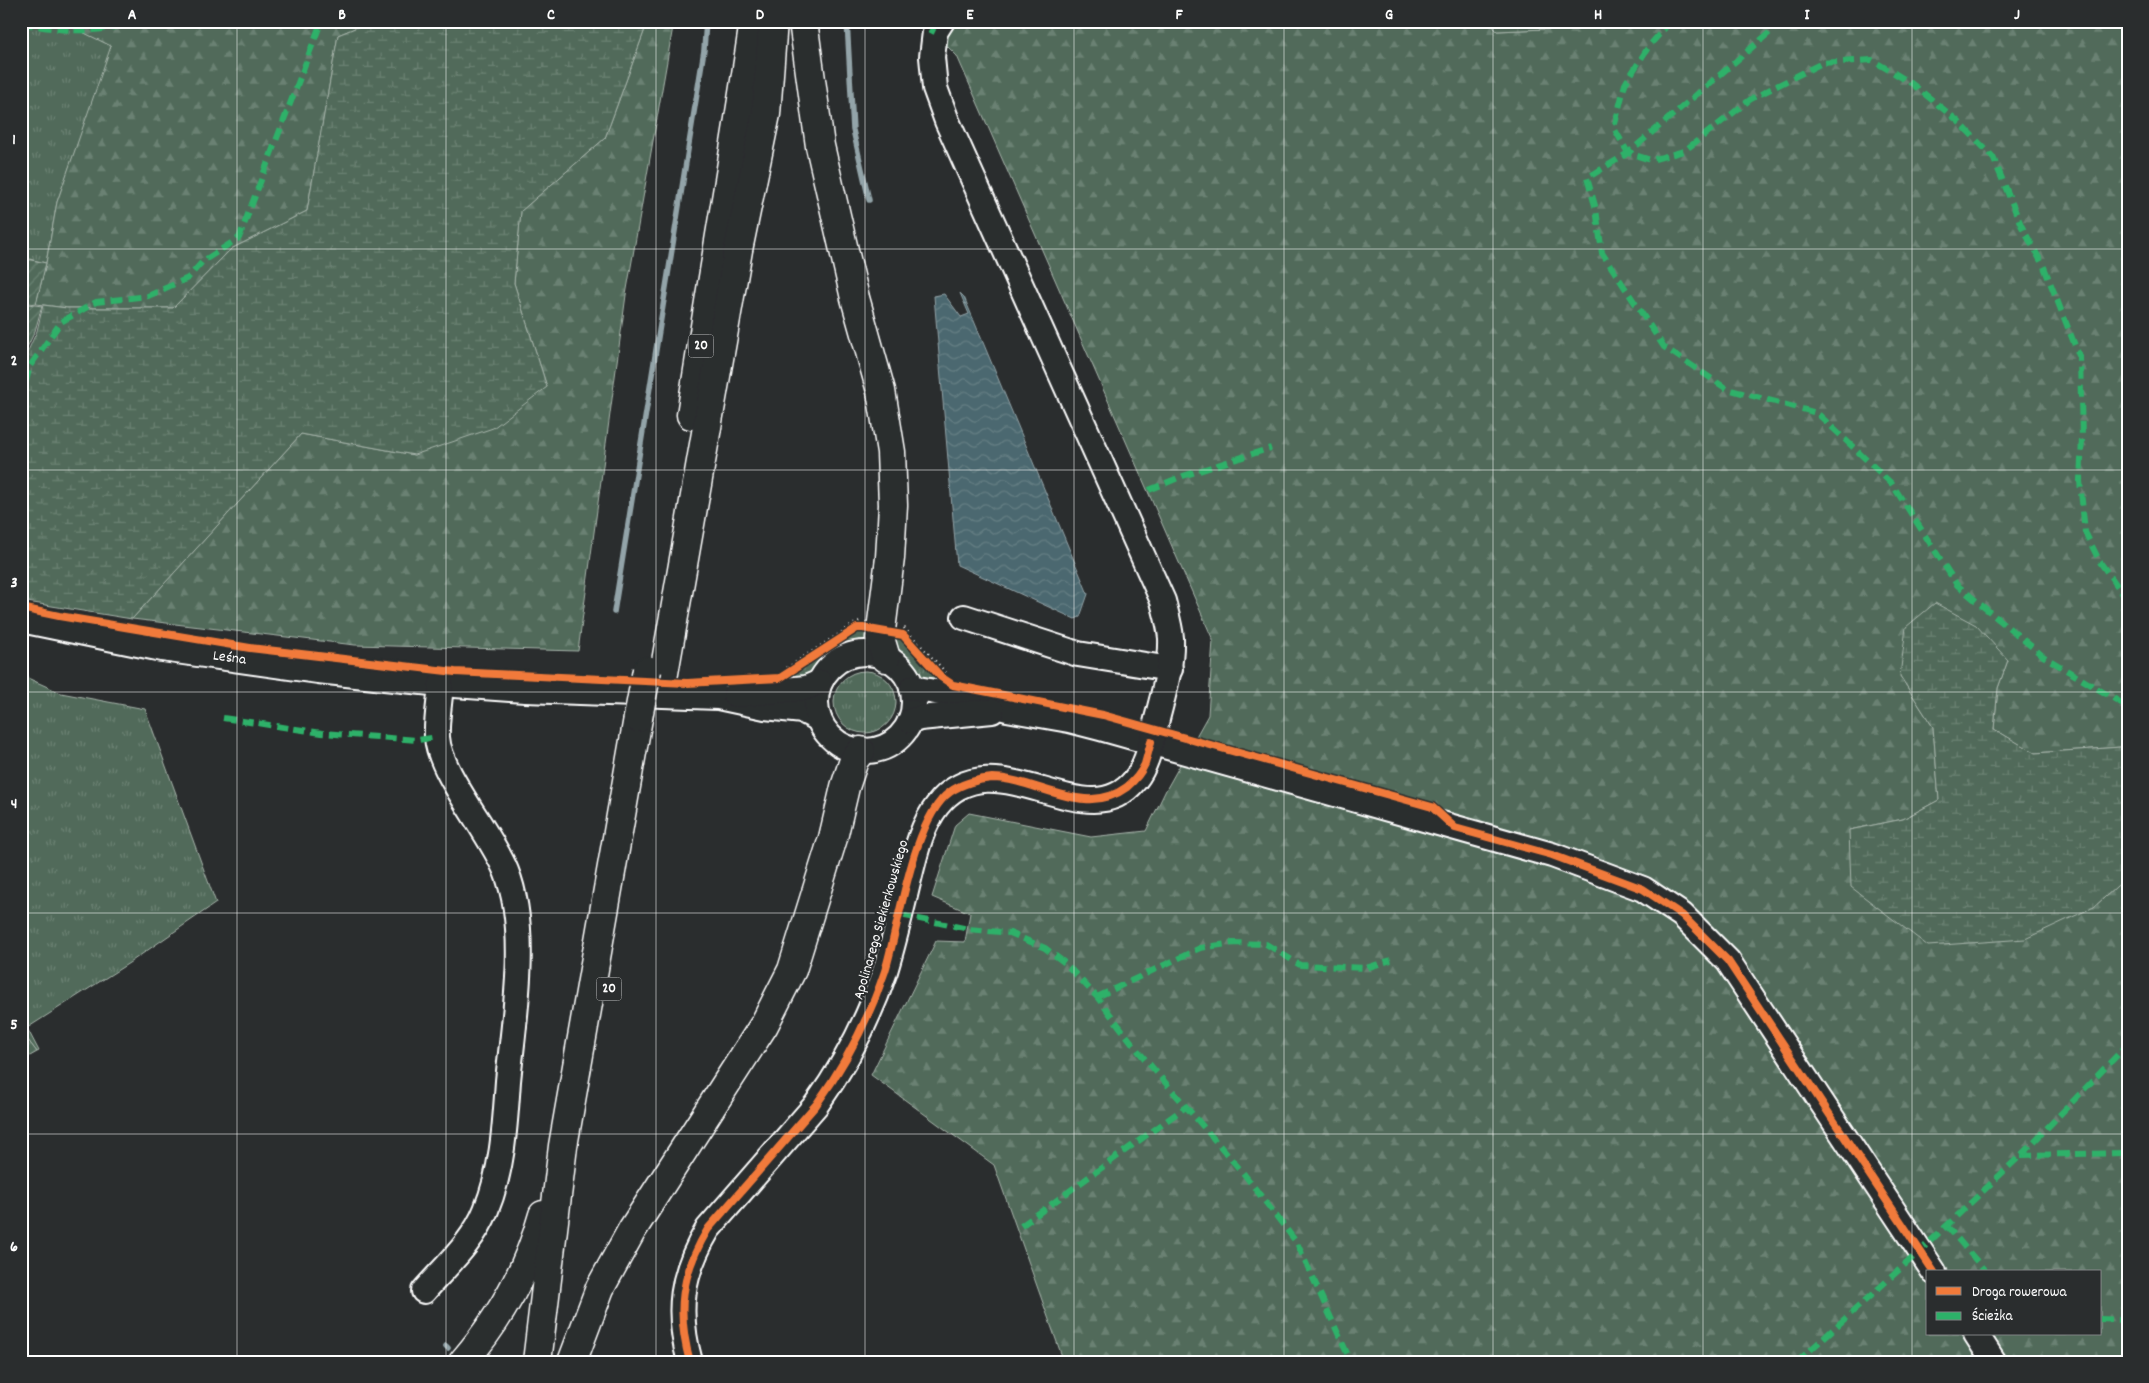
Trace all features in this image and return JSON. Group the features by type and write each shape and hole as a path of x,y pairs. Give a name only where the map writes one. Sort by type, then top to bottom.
{"main road":[{"name":"20","path":"656,672 670,557 712,277 741,114 754,21"},
{"name":"20","path":"536,1362 563,1146 766,114 773,21"},
{"path":"803,21 820,146 853,290 881,391 891,452 890,627 881,642 886,658"},
{"name":"20","path":"552,1362 572,1204 639,802 647,719"},
{"path":"572,1362 600,1288 632,1230 764,1025 788,979 833,838 848,778 854,760 861,751"},
{"path":"464,1362 480,1342 518,1281 541,1222 563,1146"}],"street":[{"name":"Apolinarego Siekierkowskiego","path":"690,1362 684,1340 682,1309 685,1282 693,1257 708,1229 816,1105 832,1083 855,1044 885,970 918,843 926,821 949,792 973,781 992,778 1007,780 1078,799 1093,800 1119,793 1135,781 1144,765 1170,669 1171,637 1163,601 975,184 935,88 932,57 935,32 942,21"},
{"path":"964,617 1078,654 1170,669"},
{"name":"Leśna","path":"21,620 162,650 318,671 441,684 564,692 718,698"},
{"path":"861,653 874,654 886,658 896,664 904,673 912,688 913,709 910,721 901,735 888,745 872,750 861,751 839,743 826,732 819,719 817,704 820,682 828,669 838,661 849,656 861,653"},
{"path":"718,698 806,688 820,682"},
{"path":"424,1291 474,1232 485,1213 494,1191 505,1127 518,963 515,903 507,871 492,842 460,790 440,749 437,737 441,684"},
{"path":"912,688 958,696 1007,710 1069,720 1151,742 1552,856 1643,889 1682,915 1728,960 1933,1270"},
{"path":"718,698 764,707 803,711 819,719"},
{"path":"910,721 920,718 1007,710"},
{"path":"1977,1336 1994,1362"}],"path":[{"path":"890,627 949,679"},
{"path":"788,674 857,628 890,627 903,635 949,679"}],"green space":[{"path":"21,21 60,21 112,46 57,202 46,263 21,257"},
{"path":"60,21 372,21 338,35 307,211 231,249 173,308 67,308 36,304 46,263 57,202 111,46"},
{"path":"372,21 648,21 605,138 521,211 514,283 547,387 493,428 414,455 301,434 132,619 21,601 21,366 37,331 43,305 67,308 173,308 231,249 307,211 338,35"},
{"path":"648,21 674,21 626,295 578,651 355,645 132,619 301,434 414,455 547,387 514,283 521,211 605,138"},
{"path":"922,21 1488,21 1497,31 1570,28 1590,21 2128,21 2128,753 2121,747 2034,753 1994,729 1998,688 2008,660 1900,676 1933,727 1939,800 1903,819 1849,830 2094,907 2128,876 2128,1362 1064,1362 994,1165 871,1075 936,941 965,942 970,913 932,897 955,825 969,813 1091,837 1146,831 1166,790 1208,715 1213,640 957,56"},
{"path":"1488,21 1590,21 1570,28 1497,31"},
{"path":"21,258 46,263 36,304 21,302"},
{"path":"21,303 42,306 35,331 22,358"},
{"path":"1935,603 1976,625 2008,660 1998,688 1994,729 2035,753 2121,747 2128,753 2128,876 2094,907 2025,939 1928,946 1851,887 1849,830 1903,819 1939,800 1933,727 1900,676 1906,627"},
{"path":"863,631 871,632 868,646 848,648 831,657 813,675 780,683 855,634"},
{"path":"889,635 904,639 950,690 917,680 898,655"},
{"path":"865,671 877,673 887,680 894,690 896,702 894,714 887,724 877,731 865,733 853,731 843,724 836,714 834,702 836,690 843,680 853,673"},
{"path":"21,675 61,693 145,709 216,903 129,963 27,1028 39,1051 37,1052 21,1031"},
{"path":"21,1031 37,1052 21,1061"}],"water":[{"path":"960,293 964,297 1088,594 1080,617 1075,619 957,565 934,296 944,294 961,317 969,314"}],"waterway":[{"path":"614,612 704,50 706,21"},
{"path":"847,21 853,130 869,200"}],"marked path":[{"path":"21,23 49,28 91,30 119,26 132,21"},
{"path":"295,21 320,25 331,21"},
{"path":"913,21 935,32"},
{"path":"1671,21 1649,46 1625,84 1614,128 1628,153 1651,160 1684,151 1751,99 1822,63 1872,60 1911,83 1958,121 1993,157 2021,225 2044,267 2080,358 2082,439 2080,481 2085,532 2100,562 2128,601"},
{"path":"1783,21 1628,153 1587,178 1596,209 1602,253 1664,347 1727,389 1817,413 1892,484 1957,585 2043,656 2128,707"},
{"path":"21,400 30,366 61,322 96,302 148,296 188,278 203,261 239,238 320,25"},
{"path":"1149,490 1183,476 1271,448"},
{"path":"223,718 322,733 418,740 437,737"},
{"path":"900,915 969,929 1010,933 1045,948 1065,963 1097,997 1139,1052 1244,1174 1297,1243 1351,1362"},
{"path":"1097,997 1200,948 1233,943 1266,944 1300,965 1366,968 1391,960"},
{"path":"1797,1362 1920,1251 2021,1155 2128,1044"},
{"path":"1021,1226 1187,1106"},
{"path":"2021,1155 2128,1153"},
{"path":"1946,1225 1984,1270"},
{"path":"2102,1319 2128,1320"}],"cycle path":[{"path":"21,608 250,648 455,672 687,683 780,678 857,628 863,628 903,635 941,677 953,685 1103,715 1432,807 1455,828 1552,855 1643,889 1682,915 1728,961 1933,1270"},
{"path":"690,1362 683,1326 682,1309 687,1277 699,1246 708,1229 816,1105 847,1057 879,989 917,848 926,825 937,805 950,792 959,787 975,781 992,778 1009,780 1077,798 1094,799 1111,796 1127,787 1139,774 1145,764 1151,742"}]}
